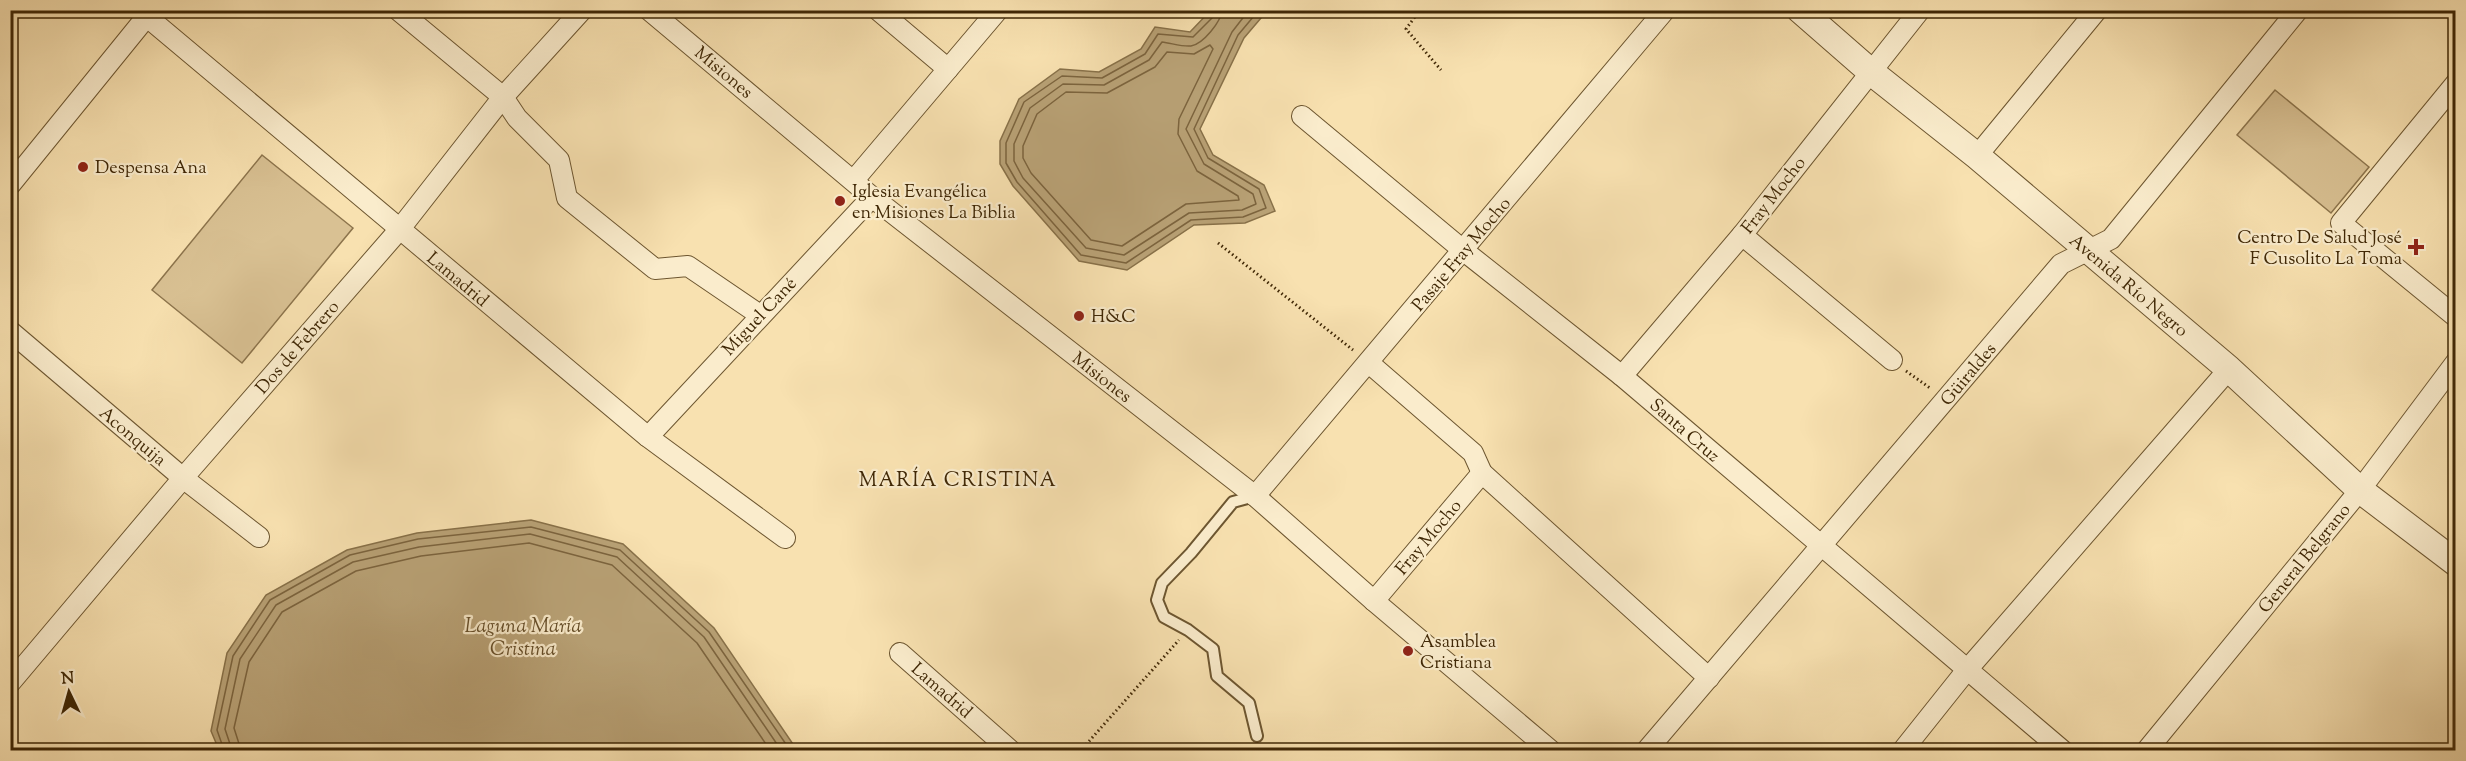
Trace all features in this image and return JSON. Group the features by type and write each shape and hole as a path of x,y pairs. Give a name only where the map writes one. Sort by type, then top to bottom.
{"street":[{"path":"398,10 503,97 517,118 559,160 567,198 655,269 688,266 760,315"},
{"name":"Dos de Febrero","path":"10,683 183,478 399,230 503,97 582,10"},
{"name":"Misiones","path":"649,10 872,197 1255,496 1374,601 1550,750"},
{"path":"878,10 948,69"},
{"path":"854,180 998,10"},
{"name":"Pasaje Fray Mocho","path":"1255,496 1665,10"},
{"name":"Avenida Río Negro","path":"1800,10 1871,72 1977,156 2229,369 2360,490 2456,562"},
{"name":"Fray Mocho","path":"1622,376 1742,235 1920,10"},
{"path":"1977,156 2097,10"},
{"name":"Güiraldes","path":"1647,750 2061,264 2111,239 2298,10"},
{"path":"10,184 146,13"},
{"name":"Lamadrid","path":"146,13 399,230 648,437 784,538"},
{"path":"2456,83 2341,223 2456,317"},
{"name":"Santa Cruz","path":"1302,116 1464,251 1622,376 1820,547 2062,750"},
{"name":"Miguel Cané","path":"648,437 872,197"},
{"path":"1742,235 1892,360"},
{"name":"Aconquija","path":"10,331 183,478 259,537"},
{"name":"General Belgrano","path":"2147,750 2360,490 2456,362"},
{"path":"1369,363 1473,453 1482,473 1709,678"},
{"path":"1903,750 1966,671 2229,369"},
{"name":"Fray Mocho","path":"1374,601 1482,473"},
{"name":"Lamadrid","path":"900,653 1010,750"}],"lane":[{"path":"1255,496 1233,502 1191,553 1162,583 1157,600 1164,617 1188,630 1213,649 1217,676 1249,703 1257,736"}],"path":[{"path":"1420,10 1406,29 1441,70"},
{"path":"1218,243 1369,363"},
{"path":"1892,360 1946,400"},
{"path":"1083,748 1188,630"}],"shaded area":[{"path":"2275,90 2369,167 2331,213 2237,135"},
{"path":"262,155 353,228 242,363 152,290"}],"water":[{"path":"1211,10 1267,11 1244,38 1200,129 1213,155 1264,185 1275,211 1245,223 1194,225 1127,270 1079,261 1013,186 1000,164 1000,141 1019,99 1060,69 1099,72 1141,49 1155,27 1190,32"},
{"name":"Laguna María Cristina","path":"531,520 623,544 714,628 797,750 219,750 211,731 227,653 266,595 347,550 417,533"}],"place":[{"name":"Despensa Ana","path":"83,167"},
{"name":"Iglesia Evangélica en Misiones La Biblia","path":"840,201"},
{"name":"Centro De Salud José F Cusolito La Toma","path":"2416,247"},
{"name":"H&C","path":"1079,316"},
{"name":"Asamblea Cristiana","path":"1408,651"}],"district":[{"name":"MARÍA CRISTINA","path":"958,479"}]}
